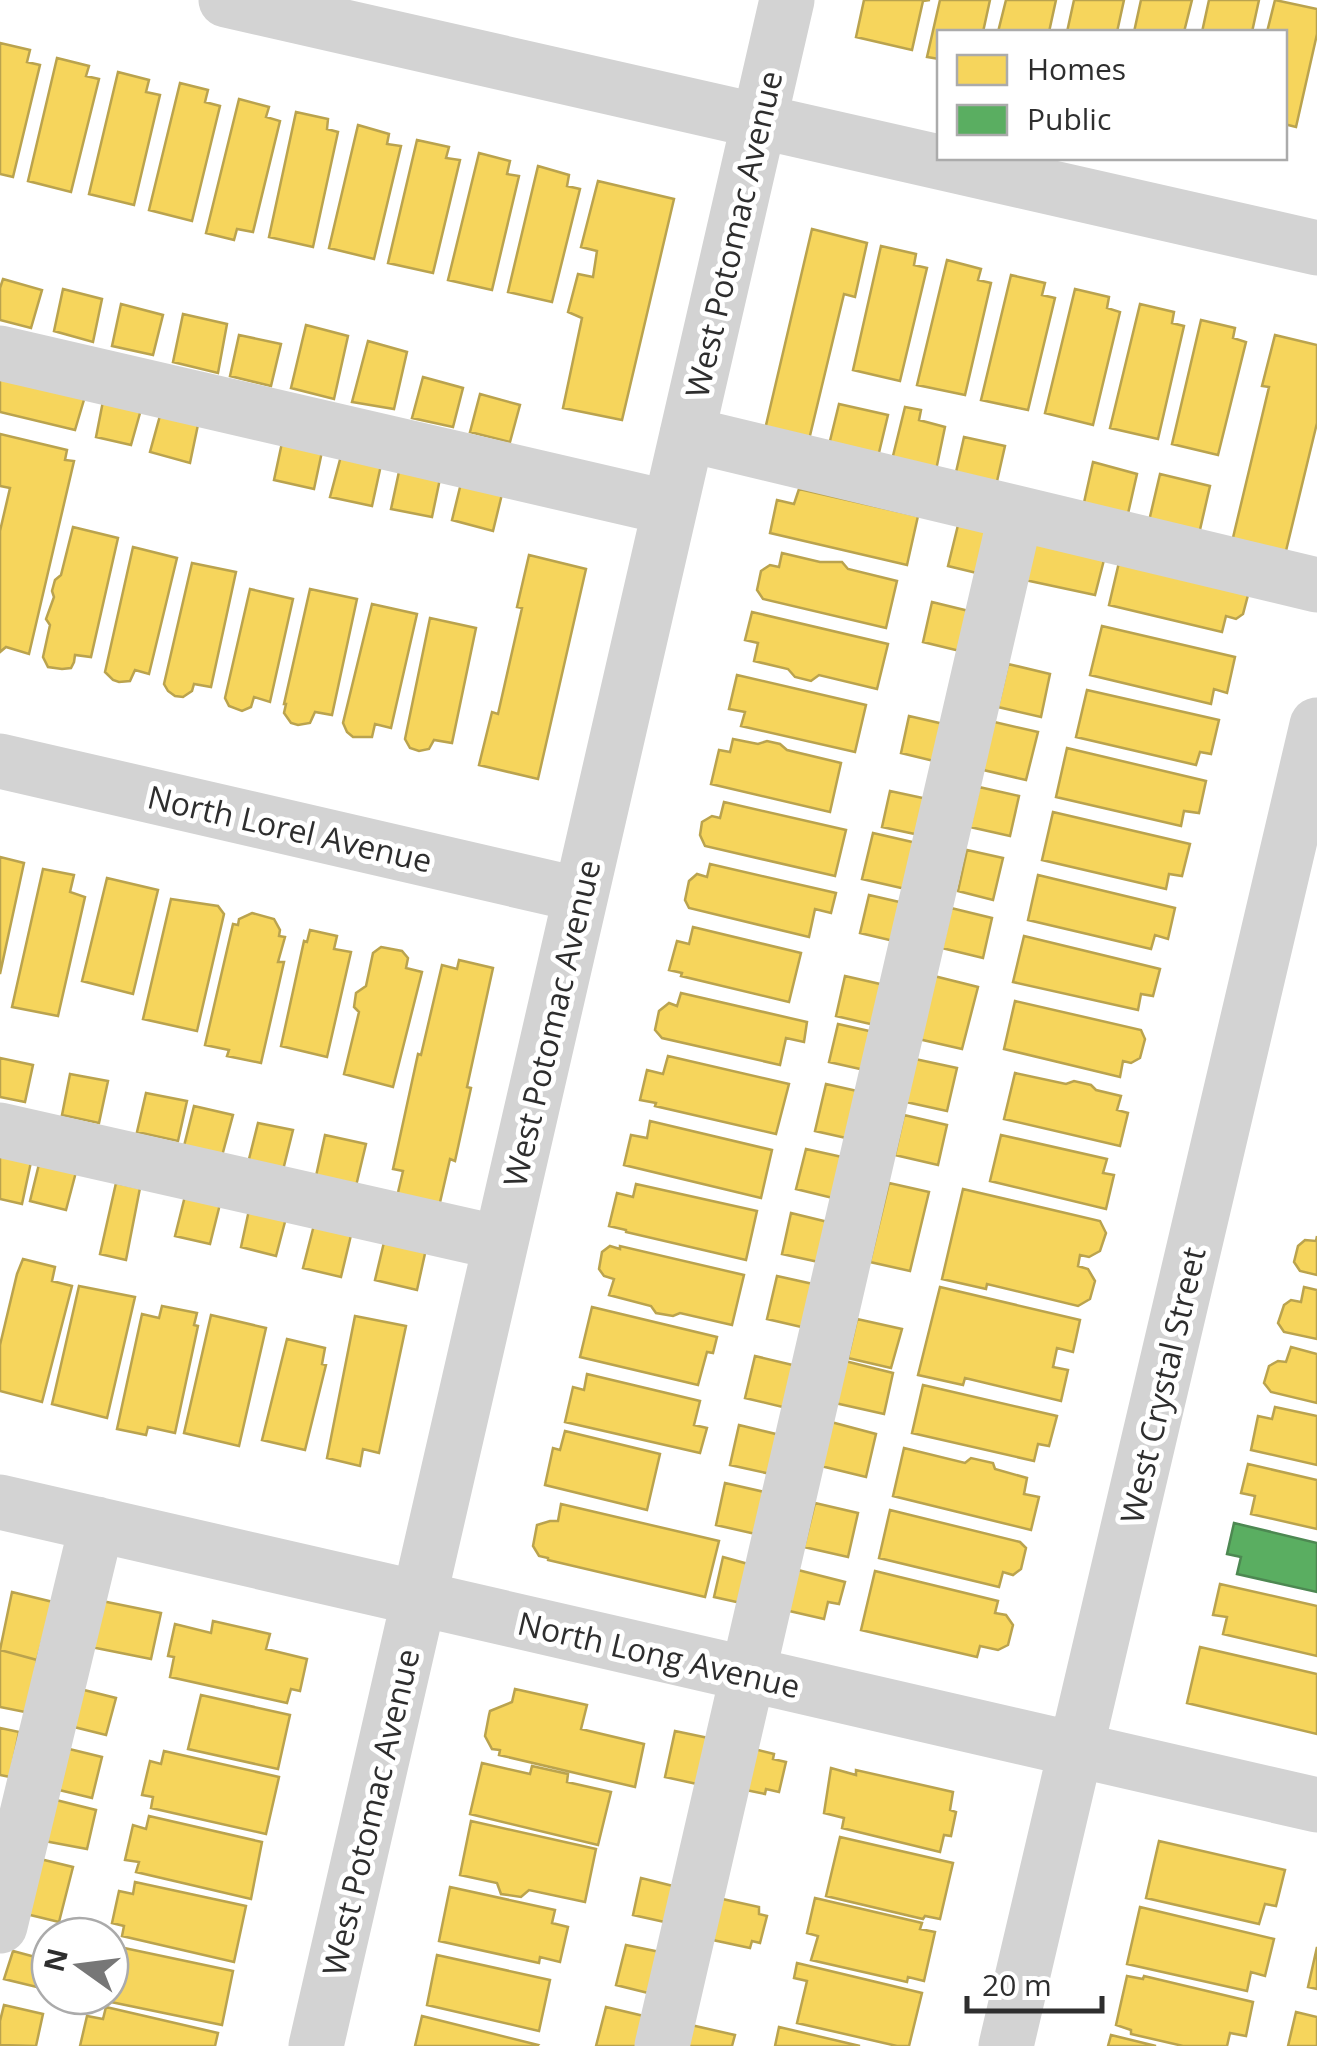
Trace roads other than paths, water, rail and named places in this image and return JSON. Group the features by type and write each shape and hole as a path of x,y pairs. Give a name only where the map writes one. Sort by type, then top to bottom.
{"street":[{"path":"226,0 1317,248"},
{"name":"West Potomac Avenue","path":"316,2046 787,0"},
{"path":"0,353 670,508"},
{"path":"687,434 1317,585"},
{"path":"662,2046 1016,513"},
{"name":"West Crystal Street","path":"1006,2046 1317,725"},
{"name":"North Lorel Avenue","path":"0,761 581,895"},
{"path":"0,1130 500,1244"},
{"name":"North Long Avenue","path":"0,1502 1317,1805"},
{"path":"0,1926 96,1524"}]}
